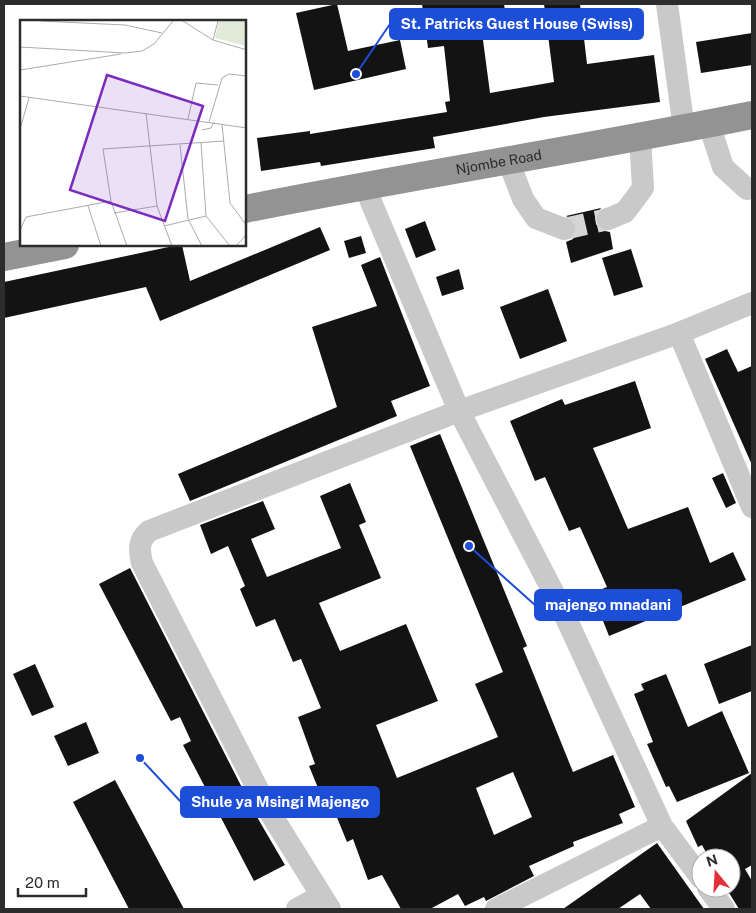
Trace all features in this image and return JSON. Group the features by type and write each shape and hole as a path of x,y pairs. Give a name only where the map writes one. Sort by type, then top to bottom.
{"highway":[{"name":"Njombe Road","path":"246,209 364,185 640,137 752,115"},
{"path":"4,257 60,246"}],"street":[{"path":"667,4 696,126 723,167 747,189"},
{"path":"608,219 626,212 644,188 640,137"},
{"path":"508,160 522,199 536,218 564,229"},
{"path":"364,185 460,411 560,604 662,826 691,865"},
{"path":"297,909 325,903 269,811 142,563 139,547 142,537 149,531 460,411 679,333 752,303"},
{"path":"679,333 752,507"},
{"path":"496,909 662,826"},
{"path":"716,898 724,909"}],"building":[{"path":"337,4 348,51 400,40 406,69 314,90 296,13"},
{"path":"422,4 504,4 509,37 483,40 490,93 554,82 544,4 580,4 587,64 654,55 660,102 544,117 433,137 435,148 321,166 320,162 261,171 257,138 310,131 310,134 447,112 445,102 450,101 444,46 428,48"},
{"path":"752,33 752,65 701,73 696,42"},
{"path":"601,208 595,217 596,224 600,230 610,232 613,249 571,263 566,242 573,239 577,228 574,220 566,216"},
{"path":"425,221 436,250 416,258 405,229"},
{"path":"320,227 330,250 160,321 146,287 4,318 4,282 173,246 182,246 190,281"},
{"path":"361,236 366,253 349,258 344,241"},
{"path":"631,249 643,287 614,296 602,258"},
{"path":"380,257 430,386 391,401 397,416 190,501 178,474 337,407 312,327 377,306 361,265"},
{"path":"459,269 464,289 442,296 436,277"},
{"path":"548,289 567,341 520,359 500,307"},
{"path":"727,349 738,372 752,366 752,465 705,359"},
{"path":"635,381 651,428 593,448 628,529 688,507 710,563 733,552 746,580 609,636 592,593 607,587 580,527 569,531 545,477 535,481 510,421 562,399 565,405"},
{"path":"440,434 527,646 523,648 573,772 613,755 635,807 619,814 623,823 573,842 574,846 529,866 534,876 486,901 484,897 465,906 458,894 430,909 401,909 382,875 368,880 353,839 347,842 329,798 323,800 309,766 315,764 298,717 321,708 301,659 293,662 275,619 256,627 240,589 245,586 228,546 211,554 200,525 263,501 275,529 251,539 267,577 341,548 320,496 350,483 366,522 359,525 381,578 319,603 340,651 406,624 438,701 376,725 397,778 498,737 475,684 503,672 410,446","holes":["513,772 532,817 494,835 476,788"]},
{"path":"723,473 736,503 726,508 712,478"},
{"path":"130,568 257,817 285,865 254,881 183,745 191,741 180,717 171,721 99,584"},
{"path":"752,645 752,691 719,704 704,664"},
{"path":"35,664 54,707 32,716 13,674"},
{"path":"666,674 688,727 722,711 749,773 677,802 669,786 666,787 647,744 653,742 634,694 644,690 641,684"},
{"path":"86,722 99,753 68,766 54,736"},
{"path":"752,773 752,865 745,869 752,881 752,909 739,909 732,898 741,898 741,848 704,848 702,845 698,847 686,821"},
{"path":"115,780 184,909 129,909 73,802"},
{"path":"657,843 691,891 691,898 696,898 704,909 651,909 640,894 618,909 563,909"}],"tunnel":[{"path":"564,229 608,219"}],"place":[{"name":"St. Patricks Guest House (Swiss)","path":"356,74"},
{"name":"majengo mnadani","path":"469,546"},
{"name":"Shule ya Msingi Majengo","path":"140,758"}]}
